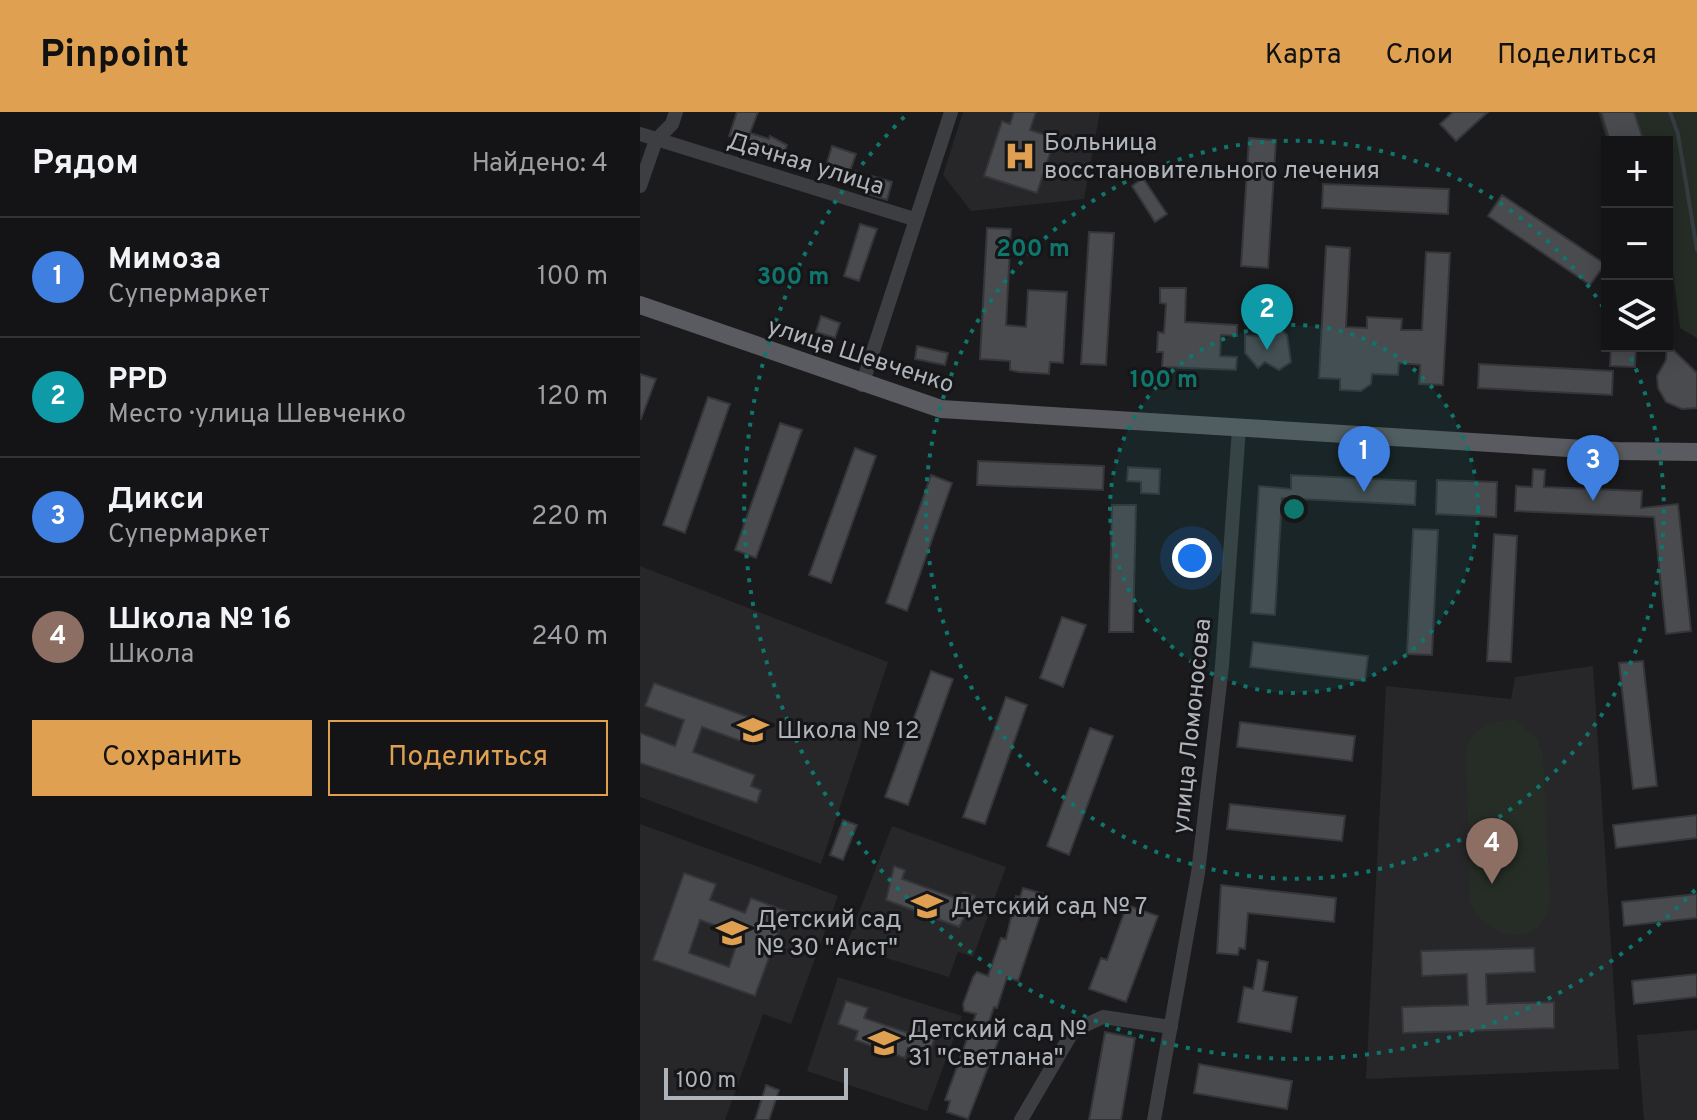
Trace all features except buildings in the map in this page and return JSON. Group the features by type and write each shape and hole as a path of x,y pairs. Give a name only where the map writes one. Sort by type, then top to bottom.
{"main road":[{"name":"улица Шевченко","path":"640,305 862,385 941,409 1617,451 1697,452"}],"street":[{"path":"640,186 656,140 672,124 676,112"},
{"path":"862,385 951,112"},
{"name":"Дачная улица","path":"640,134 914,219"},
{"name":"улица Ломоносова","path":"1154,1120 1198,873 1215,721 1239,428"},
{"path":"1021,1120 1073,1031 1103,1017 1171,1027"}],"shaded area":[{"name":"Больница восстановительного лечения","path":"963,112 1100,112 1084,199 971,211 943,175"},
{"path":"1598,112 1697,112 1697,338 1680,328 1673,270 1673,136 1605,136"},
{"name":"Школа № 12","path":"640,566 888,662 821,864 640,797"},
{"path":"1593,666 1619,1069 1366,1079 1386,686 1511,699 1515,677"},
{"path":"1514,720 1536,737 1543,753 1550,899 1538,927 1516,935 1491,927 1470,905 1466,750 1474,735 1484,726"},
{"name":"Детский сад № 30 \"Аист\"","path":"640,824 838,896 791,1024 763,1014 725,1120 640,1120"},
{"name":"Детский сад № 7","path":"892,826 1006,867 973,957 958,952 949,977 846,946"},
{"name":"Детский сад № 31 \"Светлана\"","path":"838,977 962,1016 927,1111 807,1071"},
{"path":"1697,1030 1697,1120 1644,1120 1637,1035"}],"waterway":[{"path":"1670,112 1678,134 1697,250"}],"place":[{"name":"Больница восстановительного лечения","path":"1020,156"},
{"name":"PPD","path":"1267,350"},
{"name":"Мимоза","path":"1364,492"},
{"name":"Дикси","path":"1593,501"},
{"name":"Школа № 12","path":"753,730"},
{"name":"Школа № 16","path":"1492,884"},
{"name":"Детский сад № 7","path":"927,906"},
{"name":"Детский сад № 30 \"Аист\"","path":"732,933"},
{"name":"Детский сад № 31 \"Светлана\"","path":"884,1043"}]}
